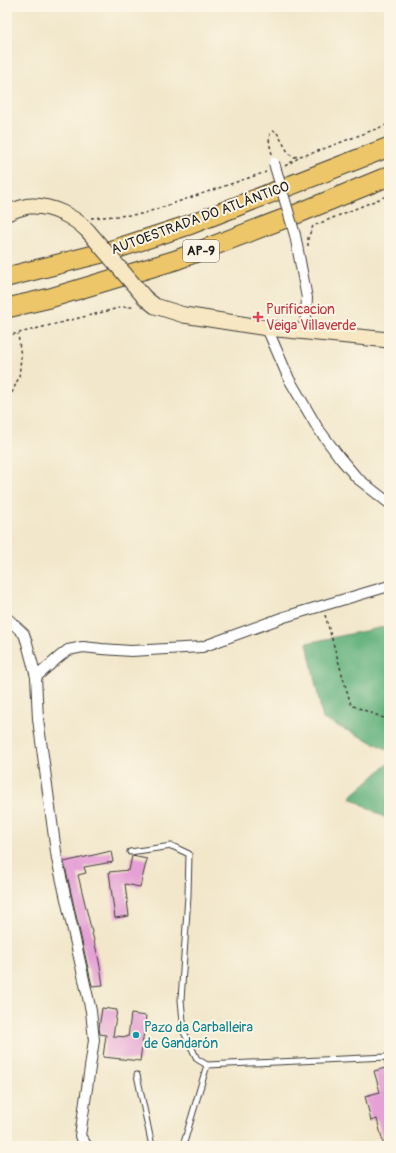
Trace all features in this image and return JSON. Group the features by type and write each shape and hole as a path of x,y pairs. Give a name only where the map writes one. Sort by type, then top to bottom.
{"highway":[{"name":"AUTOESTRADA DO ATLÁNTICO","path":"7,277 106,252 189,225 389,147"},
{"name":"AUTOESTRADA DO ATLÁNTICO","path":"7,308 50,298 176,260 299,213 389,176"}],"street":[{"path":"275,167 295,235 307,298 305,331"},
{"path":"7,213 22,207 39,206 58,211 73,219 88,231 150,302 184,316 267,328 389,340"},
{"path":"267,328 289,379 317,426 340,458 357,478 389,503"},
{"path":"36,677 68,650 83,647 102,650 131,651 202,647 284,617 389,586"},
{"path":"7,618 24,634 36,677 38,720 57,859 92,1018 94,1040 80,1136 87,1146"},
{"path":"7,628 24,634"}],"lane":[{"path":"130,852 172,846 189,854 188,896 181,1000 184,1032 197,1059 207,1065 387,1057 388,1063"},
{"path":"182,1146 207,1065"},
{"path":"137,1075 152,1146"}],"path":[{"path":"275,167 269,139 272,131 276,131 280,135 289,154 294,158 389,124"},
{"path":"73,219 142,214 275,167 287,166 300,157"},
{"path":"308,252 308,238 313,226 389,195"},
{"path":"7,336 123,307 150,302"},
{"path":"7,404 19,377 20,357 18,334"},
{"path":"322,606 352,705 389,720"}],"green space":[{"path":"389,626 389,750 323,719 307,643"},
{"path":"389,763 389,820 350,797"}],"building":[{"path":"111,851 113,862 84,867 86,873 78,875 99,961 103,985 92,986 64,862"},
{"path":"132,856 147,859 140,887 125,884 129,916 115,918 109,872 129,870"},
{"name":"Pazo da Carballeira de Gandarón","path":"102,1008 117,1010 113,1036 128,1037 131,1014 146,1016 140,1061 103,1057 106,1035 100,1034 99,1028"},
{"path":"389,1067 389,1146 384,1146 377,1119 371,1121 365,1096 380,1092 374,1071"}],"place":[{"name":"Purificacion Veiga Villaverde","path":"258,317"},
{"name":"Pazo da Carballeira de Gandarón","path":"136,1035"}]}
